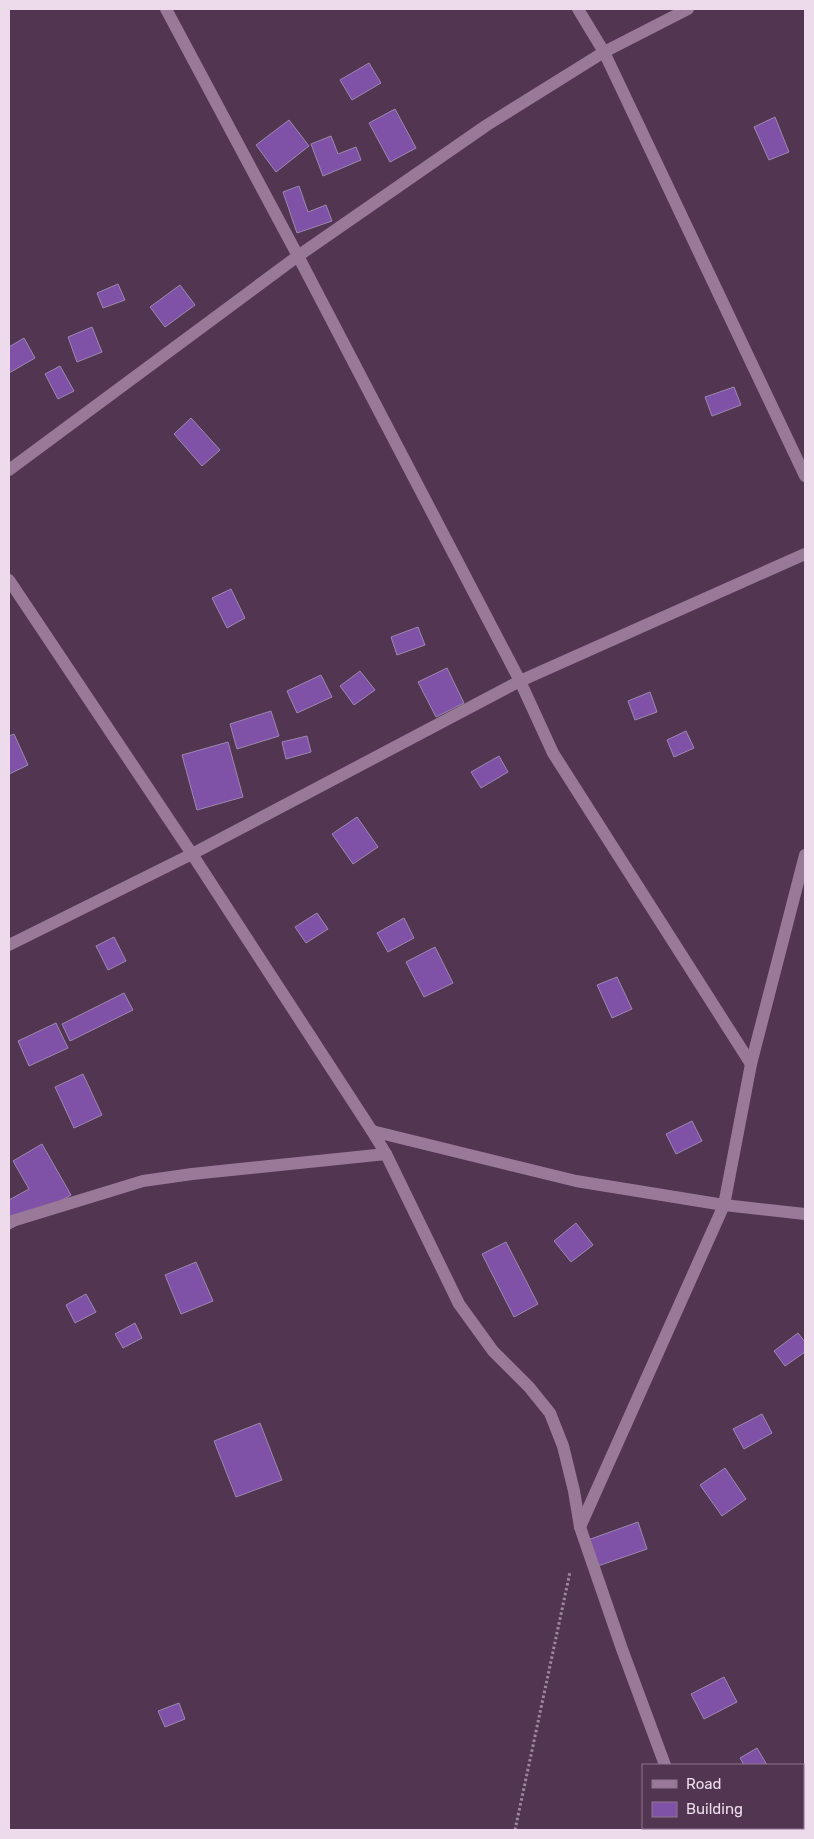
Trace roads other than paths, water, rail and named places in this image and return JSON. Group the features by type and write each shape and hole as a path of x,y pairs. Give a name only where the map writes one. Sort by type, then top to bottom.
{"street":[{"path":"166,9 298,256 520,681 554,753 751,1064"},
{"path":"578,9 604,52 805,476"},
{"path":"9,470 298,256 487,125 604,52 687,9"},
{"path":"9,945 192,854 520,681 805,554"},
{"path":"9,580 192,854 372,1131 386,1154 459,1304 492,1351 529,1387 550,1413 563,1446 574,1491 580,1527 664,1764"},
{"path":"580,1527 724,1204 751,1064 805,855"},
{"path":"372,1131 576,1181 724,1204 805,1214"},
{"path":"9,1222 143,1181 192,1174 386,1154"}]}
